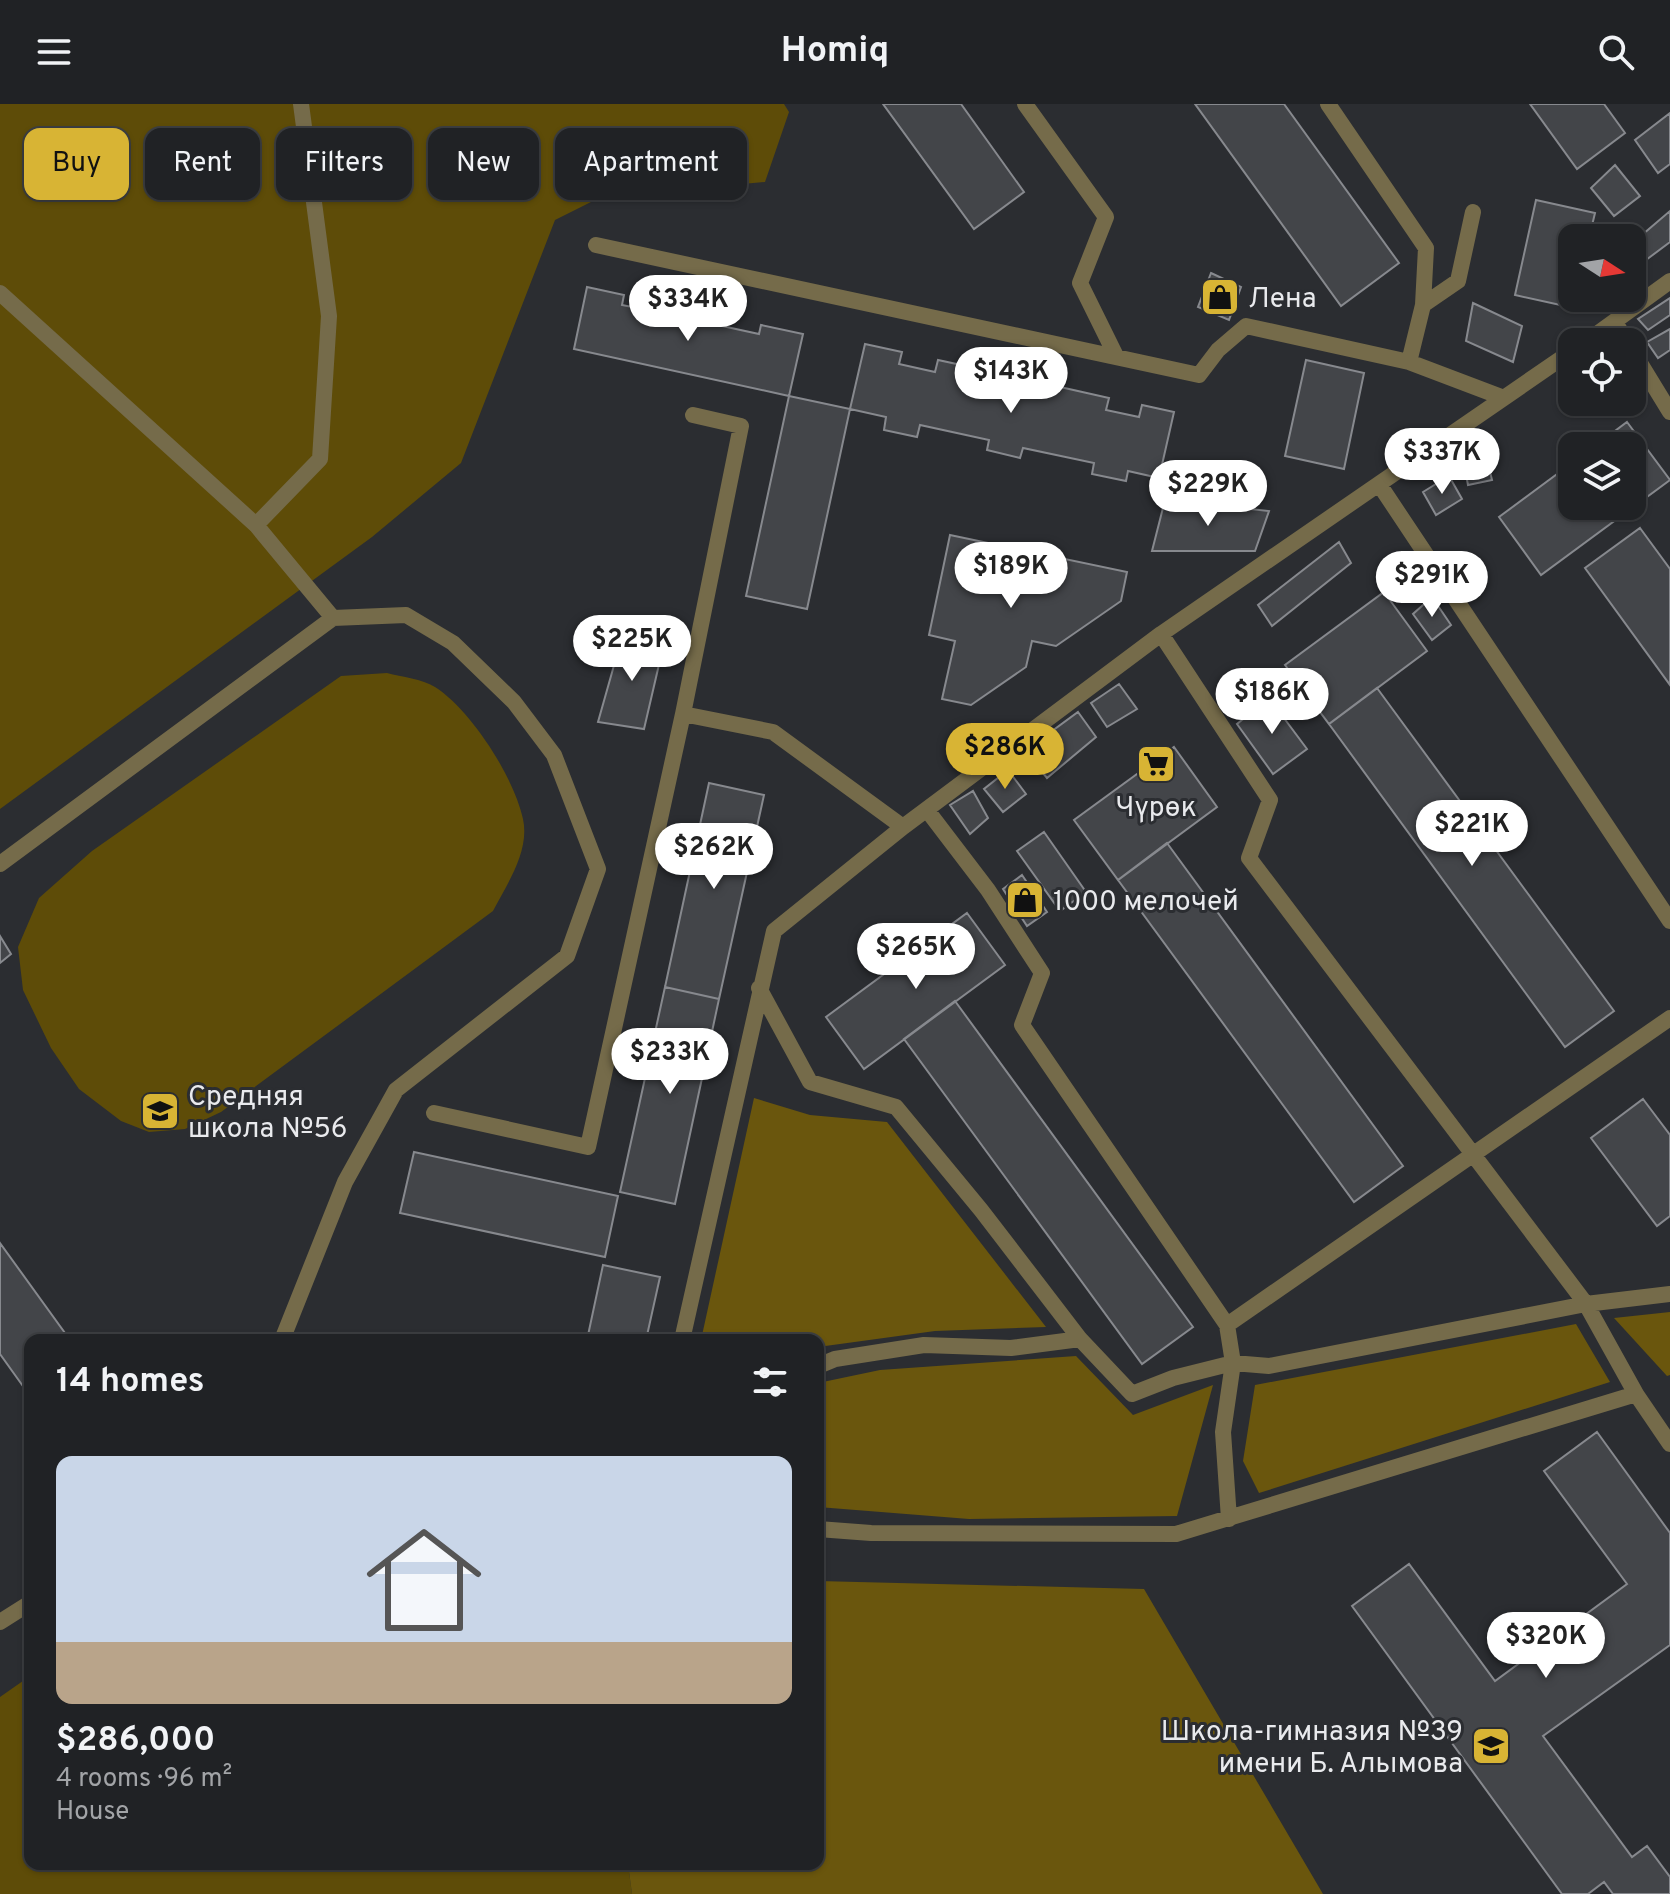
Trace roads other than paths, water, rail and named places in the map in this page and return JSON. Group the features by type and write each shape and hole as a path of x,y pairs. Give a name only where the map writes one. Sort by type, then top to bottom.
{"lane":[{"path":"256,525 320,459 329,316 301,104"},
{"path":"1025,104 1106,217 1080,283 1116,356"},
{"path":"1328,104 1426,248 1423,305 1409,362"},
{"path":"1423,305 1458,281 1473,212"},
{"path":"596,245 1199,375 1218,350 1246,326 1409,362 1504,398"},
{"path":"1606,328 1670,281"},
{"path":"0,293 256,525 333,618"},
{"path":"1615,322 1619,328"},
{"path":"683,1334 774,931 903,827 1161,634 1558,361"},
{"path":"1646,373 1670,412"},
{"path":"434,1113 588,1147 683,714 741,426 693,415"},
{"path":"1379,484 1670,921"},
{"path":"0,864 333,618 406,615 453,643 514,702 554,755 598,869 567,956 396,1090 345,1182 284,1334"},
{"path":"1161,634 1270,800 1249,858 1586,1304 1636,1394 1670,1444"},
{"path":"683,714 773,732 903,827"},
{"path":"927,810 988,890 1042,973 1022,1025 1227,1325 1233,1363 1223,1432 1229,1519"},
{"path":"759,988 810,1082 896,1107 981,1210 1080,1339 1132,1394 1173,1378 1233,1363 1284,1363 1586,1304 1670,1294"},
{"path":"1227,1325 1670,1018"},
{"path":"824,1364 835,1359 924,1345 1011,1348 1080,1339"},
{"path":"824,1529 871,1533 1176,1534 1636,1394"},
{"path":"0,1622 24,1607"}],"place":[{"name":"Лена","path":"1220,297"},
{"name":"Чүрөк","path":"1156,764"},
{"name":"1000 мелочей","path":"1025,900"},
{"name":"Средняя школа №56","path":"160,1111"},
{"name":"Школа-гимназия №39 имени Б. Алымова","path":"1491,1746"}]}
